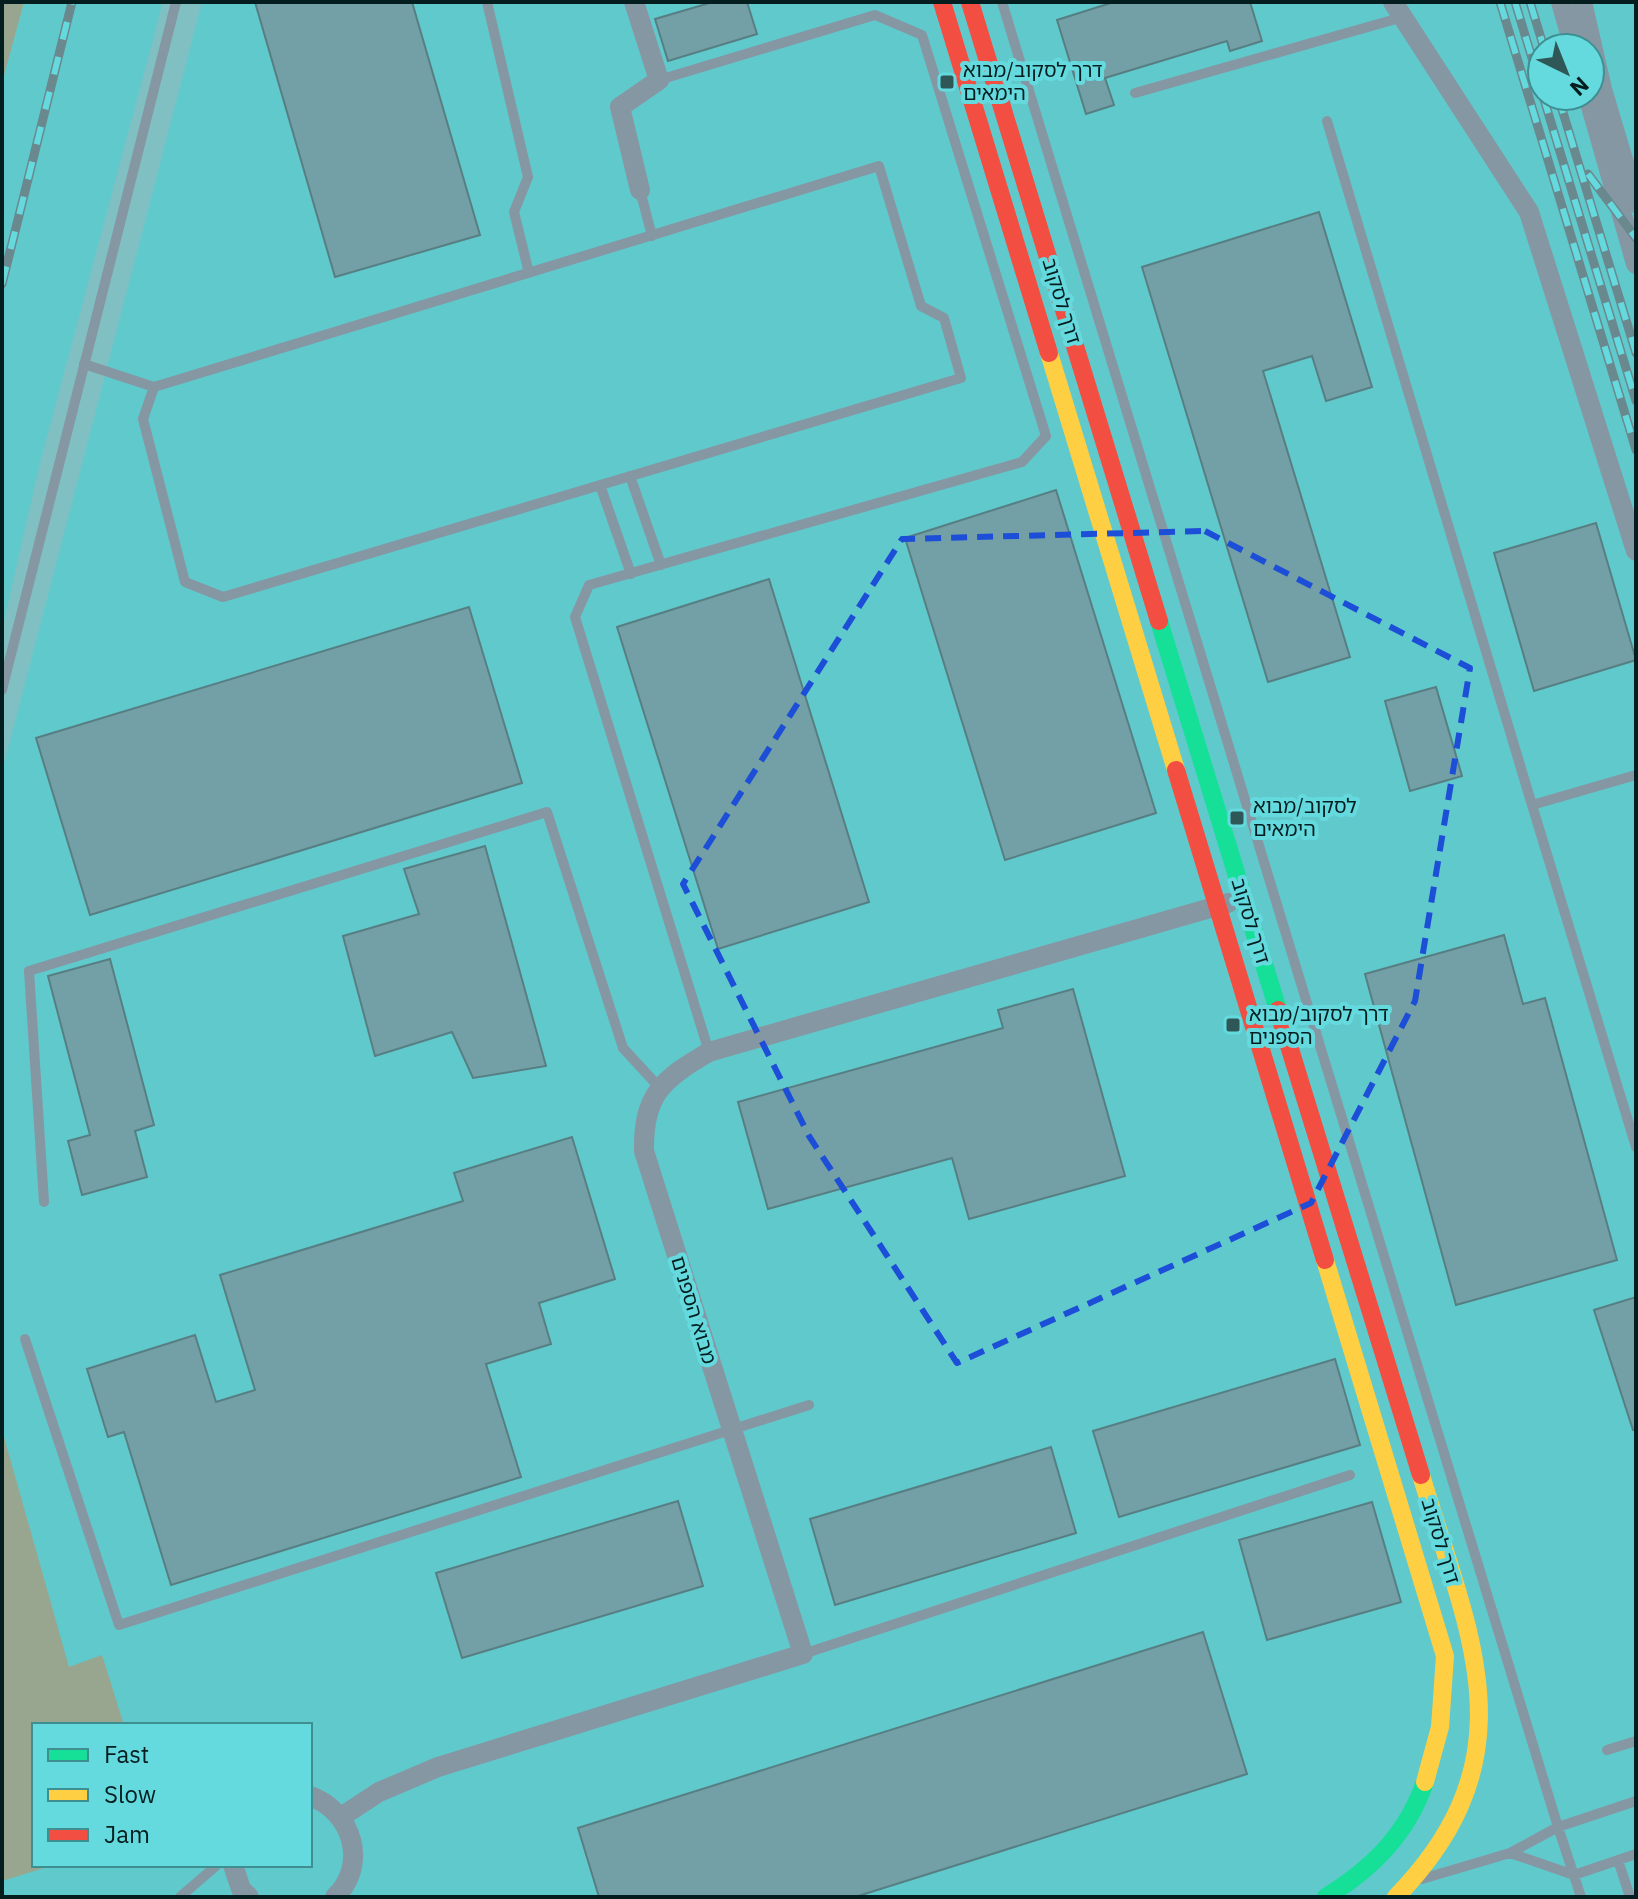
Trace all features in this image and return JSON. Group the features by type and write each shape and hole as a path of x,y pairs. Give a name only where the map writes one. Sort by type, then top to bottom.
{"street":[{"path":"634,2 659,80 620,107 640,190"},
{"name":"דרך לסקוב","path":"942,2 1445,1656 1445,1688 1438,1739 1432,1767 1410,1822 1371,1867 1326,1897"},
{"name":"דרך לסקוב","path":"970,2 1462,1610 1481,1693 1481,1718 1470,1778 1444,1842 1396,1897"},
{"path":"1567,2 1572,32"},
{"path":"1567,2 1602,89 1636,203"},
{"path":"1398,10 1529,212 1636,551"},
{"path":"1593,112 1636,264"},
{"path":"659,1087 674,1072 709,1052 1245,898"},
{"name":"מבוא הספנים","path":"659,1087 648,1106 644,1151 803,1654"},
{"path":"341,1817 379,1792 423,1772 803,1654"},
{"path":"312,1797 329,1805 351,1834 354,1854 351,1873 335,1897"},
{"path":"234,1867 241,1889 249,1897"}],"lane":[{"path":"2,690 176,2"},
{"path":"487,2 528,177 514,212 529,273"},
{"path":"1002,2 1581,1897"},
{"path":"1135,93 1398,10"},
{"path":"659,80 875,15 922,35 1046,436 1022,462 589,585 575,617 709,1052"},
{"path":"1327,121 1636,1147"},
{"path":"84,364 154,387 879,166 921,306 944,318 961,378 223,597 185,582 143,419 154,387"},
{"path":"640,190 652,236"},
{"path":"630,476 661,565"},
{"path":"600,485 631,574"},
{"path":"1532,805 1636,775"},
{"path":"44,1202 29,971 547,812 623,1048 659,1087"},
{"path":"25,1339 119,1625 809,1405"},
{"path":"803,1654 1350,1475"},
{"path":"1607,1750 1636,1741"},
{"path":"1411,1882 1510,1853 1558,1827 1636,1801"},
{"path":"1510,1853 1574,1875 1636,1854"},
{"path":"1618,1860 1630,1897"},
{"path":"180,1897 215,1867"}],"highlighted area":[{"path":"1205,531 1470,668 1415,1001 1311,1203 957,1363 809,1136 683,884 902,539"}],"shaded area":[{"path":"24,2 163,2 40,463 2,630 2,83"},
{"path":"202,2 1636,2 1636,1897 2,1897 2,772"}],"green space":[{"path":"2,2 24,2 2,83"},
{"path":"2,1430 69,1667 102,1655 123,1723 32,1723 32,1867 48,1867 2,1881"}],"building":[{"path":"255,2 412,2 480,235 335,277"},
{"path":"713,2 747,2 757,34 668,61 655,19"},
{"path":"1114,2 1250,2 1262,41 1230,51 1227,41 1105,78 1114,105 1086,114 1057,20"},
{"path":"1319,212 1372,387 1326,401 1312,356 1263,371 1350,657 1268,682 1142,267"},
{"path":"1056,490 1156,813 1005,860 905,538"},
{"path":"1596,523 1636,660 1534,691 1494,553"},
{"path":"769,579 869,902 718,949 617,627"},
{"path":"469,607 522,783 90,915 36,738"},
{"path":"1436,687 1462,776 1410,791 1385,701"},
{"path":"485,846 546,1066 473,1078 452,1032 375,1056 343,936 419,914 404,869"},
{"path":"1504,935 1523,1004 1545,998 1617,1260 1456,1305 1365,974"},
{"path":"110,959 154,1125 135,1131 147,1177 82,1195 68,1141 90,1135 48,976"},
{"path":"1073,989 1125,1176 969,1219 952,1158 768,1209 738,1102 1003,1028 998,1010"},
{"path":"572,1137 615,1279 539,1303 551,1344 486,1364 521,1477 171,1585 124,1432 108,1437 87,1369 195,1335 216,1402 255,1390 220,1275 463,1201 454,1173"},
{"path":"1636,1297 1636,1430 1633,1430 1594,1310"},
{"path":"1335,1359 1360,1445 1119,1517 1093,1431"},
{"path":"1051,1447 1076,1533 835,1605 810,1519"},
{"path":"678,1501 703,1586 462,1658 436,1573"},
{"path":"1372,1502 1401,1602 1267,1640 1239,1540"},
{"path":"1203,1632 1247,1774 855,1897 599,1897 578,1828"}],"railway":[{"path":"2,284 72,2"},
{"path":"1500,2 1636,450"},
{"path":"1515,2 1526,38"},
{"path":"1530,2 1539,32"},
{"path":"1548,112 1636,401"},
{"path":"1563,112 1636,353"},
{"path":"1588,174 1636,238"}],"traffic: fast":[{"path":"1159,621 1278,1010"},
{"path":"1326,1897 1358,1875 1386,1848 1408,1818 1425,1782"}],"traffic: slow":[{"path":"1049,353 1176,770"},
{"path":"1325,1260 1445,1656 1440,1727 1425,1782"},
{"path":"1396,1897 1438,1845 1465,1794 1477,1744 1478,1694 1471,1643 1421,1475"}],"traffic: jam":[{"path":"942,2 1049,353"},
{"path":"970,2 1159,621"},
{"path":"1176,770 1325,1260"},
{"path":"1278,1010 1421,1475"}],"place":[{"name":"דרך לסקוב/מבוא הימאים","path":"947,82"},
{"name":"לסקוב/מבוא הימאים","path":"1237,818"},
{"name":"דרך לסקוב/מבוא הספנים","path":"1233,1025"}]}
